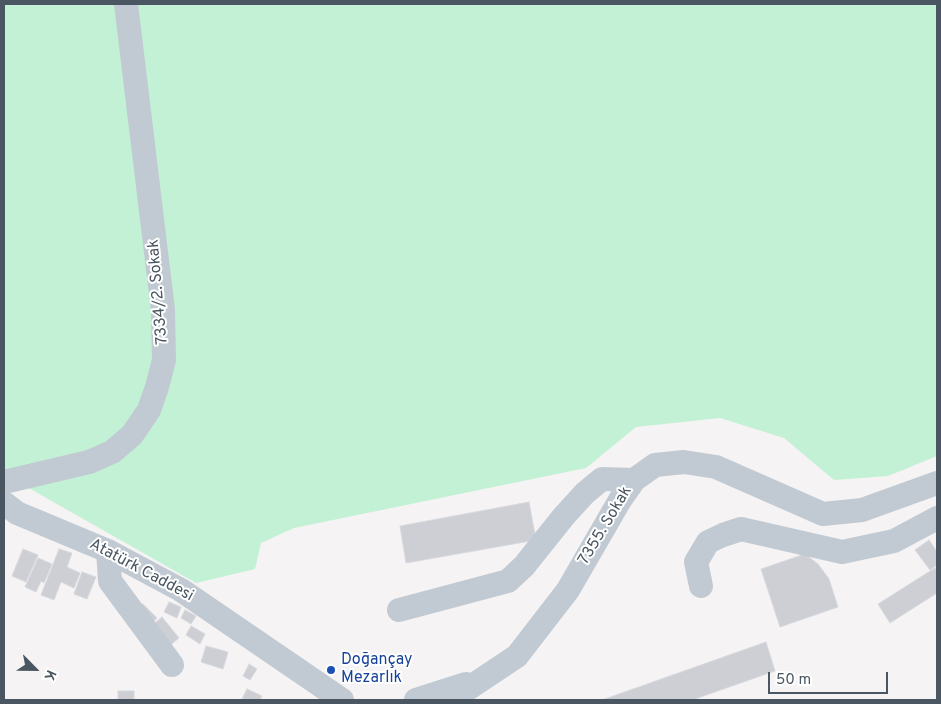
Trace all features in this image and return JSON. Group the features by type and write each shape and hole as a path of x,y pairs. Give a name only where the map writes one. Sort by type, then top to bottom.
{"street":[{"name":"7334/2. Sokak","path":"4,482 89,462 112,452 132,435 149,410 157,388 164,360 163,310 126,4"},
{"name":"7355. Sokak","path":"451,700 517,656 568,590 620,500 634,480 655,465 684,462 716,467 823,514 862,510 937,483"},
{"path":"398,610 508,581 524,566 585,493 602,480 634,480"},
{"name":"Atatürk Caddesi","path":"4,503 17,513 108,551 181,590 342,700"},
{"path":"702,586 696,562 708,542 741,529 842,552 894,540 937,518"},
{"path":"108,551 110,580 172,665"},
{"name":"Atatürk Caddesi","path":"271,652 284,668 318,700"},
{"path":"416,700 484,678"}],"green space":[{"path":"4,4 937,4 937,456 888,476 834,480 784,438 720,418 636,427 586,468 294,528 261,543 255,569 196,583 4,474"}],"building":[{"path":"529,502 536,540 406,563 400,526"},
{"path":"929,540 937,552 937,565 930,570 915,550"},
{"path":"23,549 38,555 26,582 12,576"},
{"path":"59,549 72,553 67,567 80,573 74,588 61,582 54,600 41,595"},
{"path":"805,554 818,564 829,579 838,607 780,627 761,569"},
{"path":"38,558 52,564 44,583 41,581 36,592 25,587"},
{"path":"935,568 937,571 937,593 890,623 878,604"},
{"path":"82,572 96,577 87,599 74,594"},
{"path":"169,602 181,607 177,618 164,612"},
{"path":"143,604 157,618 150,625 136,611"},
{"path":"185,610 196,616 191,624 181,618"},
{"path":"162,617 179,638 168,647 150,627"},
{"path":"191,626 205,634 200,644 186,635"},
{"path":"766,642 775,671 692,700 602,700"},
{"path":"206,646 228,652 223,669 201,662"},
{"path":"249,664 257,669 250,680 243,676"},
{"path":"247,689 262,696 260,700 242,699"},
{"path":"118,691 134,691 134,700 118,700"}],"place":[{"name":"Doğançay Mezarlık","path":"331,670"}]}
